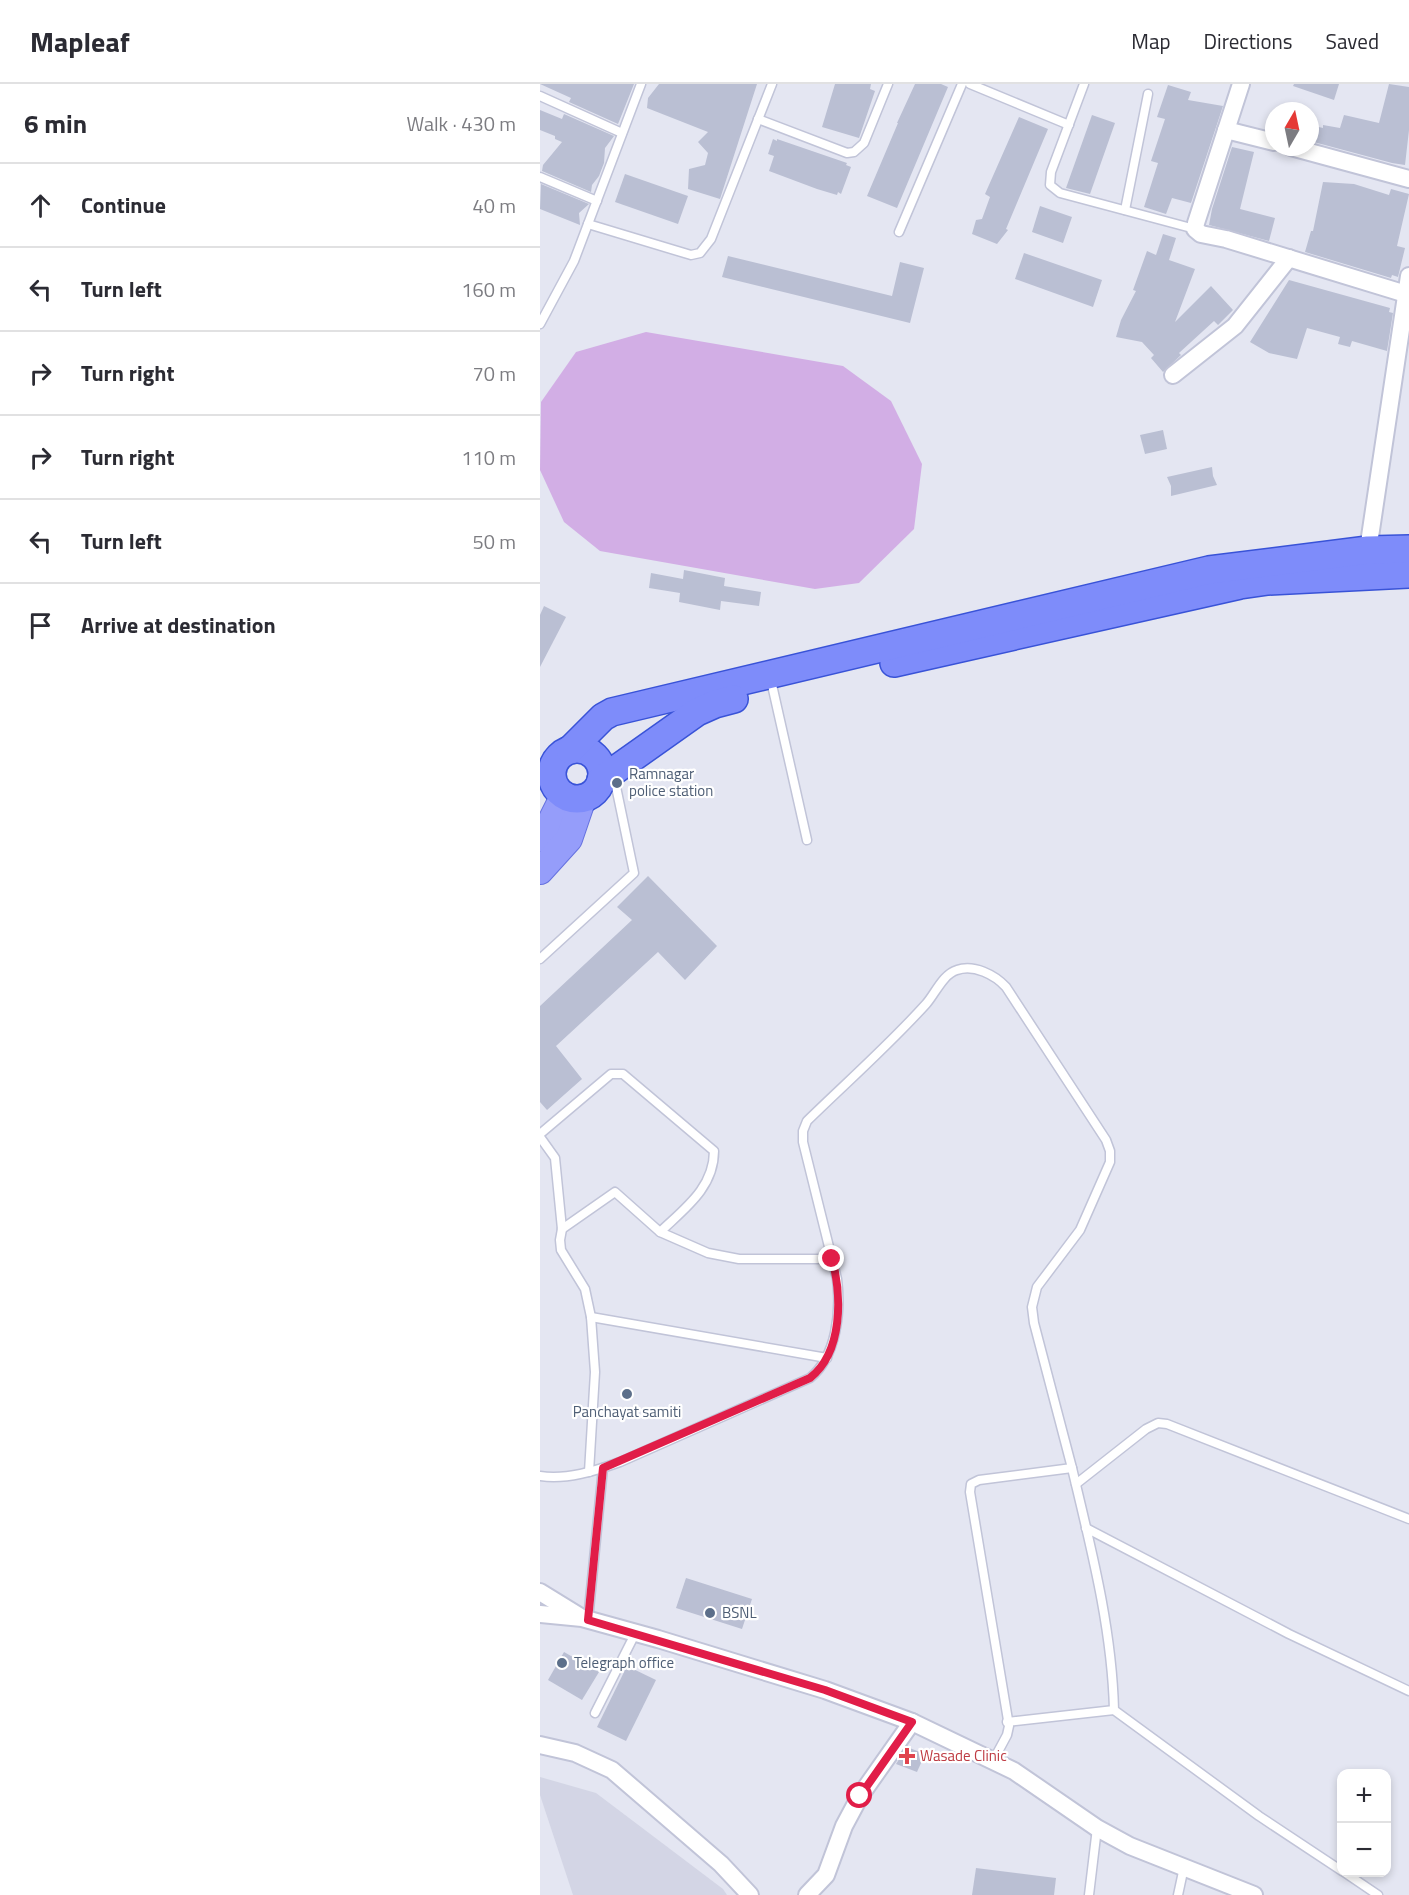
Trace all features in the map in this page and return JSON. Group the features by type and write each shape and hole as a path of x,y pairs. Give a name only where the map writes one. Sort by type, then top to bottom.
{"highway":[{"path":"576,784 706,707 772,682 1209,570 1368,550 1409,549"},
{"path":"576,784 552,769 558,749 612,712 772,682 1240,585 1268,581 1409,574"},
{"path":"558,749 584,750 591,753 601,767 576,784"}],"main road":[{"path":"540,838 576,784"},
{"path":"540,871 569,839 576,784"}],"street":[{"path":"1241,84 1195,229 1201,234 1226,239 1406,294"},
{"path":"1227,130 1265,140"},
{"path":"1319,155 1409,179"},
{"path":"1173,375 1235,326 1289,258"},
{"path":"1368,550 1409,276"},
{"path":"540,1592 585,1619"},
{"path":"540,1614 585,1619 825,1690 912,1722 1014,1771 1097,1828 1130,1846 1254,1895"},
{"path":"807,1895 826,1875 844,1826 860,1796 912,1722"},
{"path":"540,1745 575,1754 612,1770 713,1856 750,1895"}],"lane":[{"path":"540,324 574,261 641,84"},
{"path":"588,224 692,255 700,253 711,239 772,84"},
{"path":"758,119 847,153 854,152 864,143 888,84"},
{"path":"899,232 962,84"},
{"path":"970,84 1069,125"},
{"path":"1084,84 1051,172 1050,184 1060,193 1195,229"},
{"path":"1125,210 1148,94"},
{"path":"540,96 622,133"},
{"path":"540,177 597,201"},
{"path":"772,682 807,840"},
{"path":"540,959 634,873 576,784"},
{"path":"540,1476 552,1478 603,1468 810,1378 819,1370 827,1358 839,1313 838,1287 803,1142 803,1131 807,1121 926,1004 950,973 957,969 967,969 994,976 1006,987 1106,1140 1110,1151 1110,1162 1090,1210 1070,1246 1037,1287 1032,1308 1076,1484 1107,1626 1114,1710"},
{"path":"589,1472 595,1372 591,1317 585,1289 561,1250 562,1229 555,1158 540,1135 611,1074 623,1074 714,1151 712,1170 702,1190 660,1232"},
{"path":"540,1154 548,1148"},
{"path":"562,1229 615,1192 660,1232 708,1253 739,1259 832,1259"},
{"path":"591,1317 827,1358"},
{"path":"1076,1484 1146,1429 1158,1423 1167,1424 1409,1519"},
{"path":"585,1619 603,1468"},
{"path":"993,1761 1007,1735 1007,1722 970,1492 971,1484 979,1480 1072,1468"},
{"path":"1086,1528 1288,1634 1409,1691"},
{"path":"595,1713 635,1634"},
{"path":"1007,1722 1114,1710 1259,1816 1337,1868"},
{"path":"1089,1895 1097,1828"},
{"path":"1178,1895 1184,1867"},
{"path":"1351,1877 1378,1895"}],"shaded area":[{"path":"646,332 843,366 891,401 922,464 914,529 859,583 815,589 600,551 564,522 540,470 541,402 576,352"},
{"path":"540,1777 596,1793 723,1889 727,1895 573,1895 540,1795"}],"building":[{"path":"540,84 634,84 618,124 569,102 571,98"},
{"path":"659,84 757,84 720,199 688,189 689,169 705,165 708,153 698,142 708,132 647,108 648,98"},
{"path":"835,84 871,84 870,89 875,91 859,138 822,127"},
{"path":"915,84 941,84 948,87 897,208 867,196"},
{"path":"1294,84 1339,84 1334,100 1293,86"},
{"path":"1389,84 1409,87 1409,130 1405,165 1319,143 1319,127 1323,128 1323,125 1340,128 1344,115 1379,123"},
{"path":"1168,85 1191,92 1188,100 1223,106 1191,203 1172,198 1166,214 1144,207 1158,163 1151,161 1165,119 1157,117"},
{"path":"540,110 562,119 564,114 614,136 605,148 604,163 599,176 592,185 591,192 542,171 543,165 562,142 555,139 555,136 540,130"},
{"path":"1092,115 1115,123 1090,194 1066,188"},
{"path":"1019,117 1048,129 1006,229 1008,230 997,244 972,234 976,220 982,219 990,197 985,194"},
{"path":"773,139 847,163 846,165 851,167 841,194 817,189 769,171 774,156 768,154"},
{"path":"1232,147 1254,152 1240,209 1275,218 1269,241 1209,225"},
{"path":"625,174 688,196 678,224 615,202"},
{"path":"1323,182 1354,184 1389,195 1391,189 1409,194 1397,246 1405,248 1398,277 1392,275 1391,278 1305,252 1311,231 1313,231"},
{"path":"541,184 589,204 579,213 580,225 540,209"},
{"path":"1040,206 1072,217 1063,243 1032,232"},
{"path":"1163,234 1176,238 1169,260 1195,269 1175,322 1211,286 1233,310 1218,325 1214,321 1179,353 1181,355 1163,372 1151,358 1154,355 1142,342 1116,337 1121,320 1136,291 1133,290 1147,251 1156,255"},
{"path":"1024,253 1102,280 1093,307 1015,279"},
{"path":"728,256 892,296 900,262 924,268 910,323 722,277"},
{"path":"1289,280 1390,308 1389,312 1393,313 1387,351 1352,341 1350,347 1338,344 1340,337 1307,328 1297,359 1269,353 1250,342"},
{"path":"1163,430 1167,449 1145,454 1140,435"},
{"path":"1212,467 1217,485 1171,496 1171,486 1167,477"},
{"path":"684,570 725,578 724,586 761,592 759,606 721,601 720,610 679,602 680,593 649,588 651,573 683,579"},
{"path":"544,606 566,617 540,667 540,615"},
{"path":"648,876 717,946 685,980 658,952 556,1046 582,1079 547,1110 540,1102 540,1006 632,920 617,907"},
{"path":"686,1578 752,1599 742,1629 676,1608"},
{"path":"564,1652 599,1672 582,1700 548,1680"},
{"path":"627,1666 656,1680 626,1741 597,1727"},
{"path":"907,1747 925,1754 917,1772 896,1764"},
{"path":"976,1868 1056,1878 1054,1895 972,1895"}],"place":[{"name":"Ramnagar police station","path":"617,783"},
{"name":"Panchayat samiti","path":"627,1394"},
{"name":"BSNL","path":"710,1613"},
{"name":"Telegraph office","path":"562,1663"},
{"name":"Wasade Clinic","path":"907,1756"}],"route":[{"path":"832,1259 837,1279 839,1313 827,1358 819,1370 810,1378 603,1468 588,1620 825,1690 912,1722 860,1796"}]}
